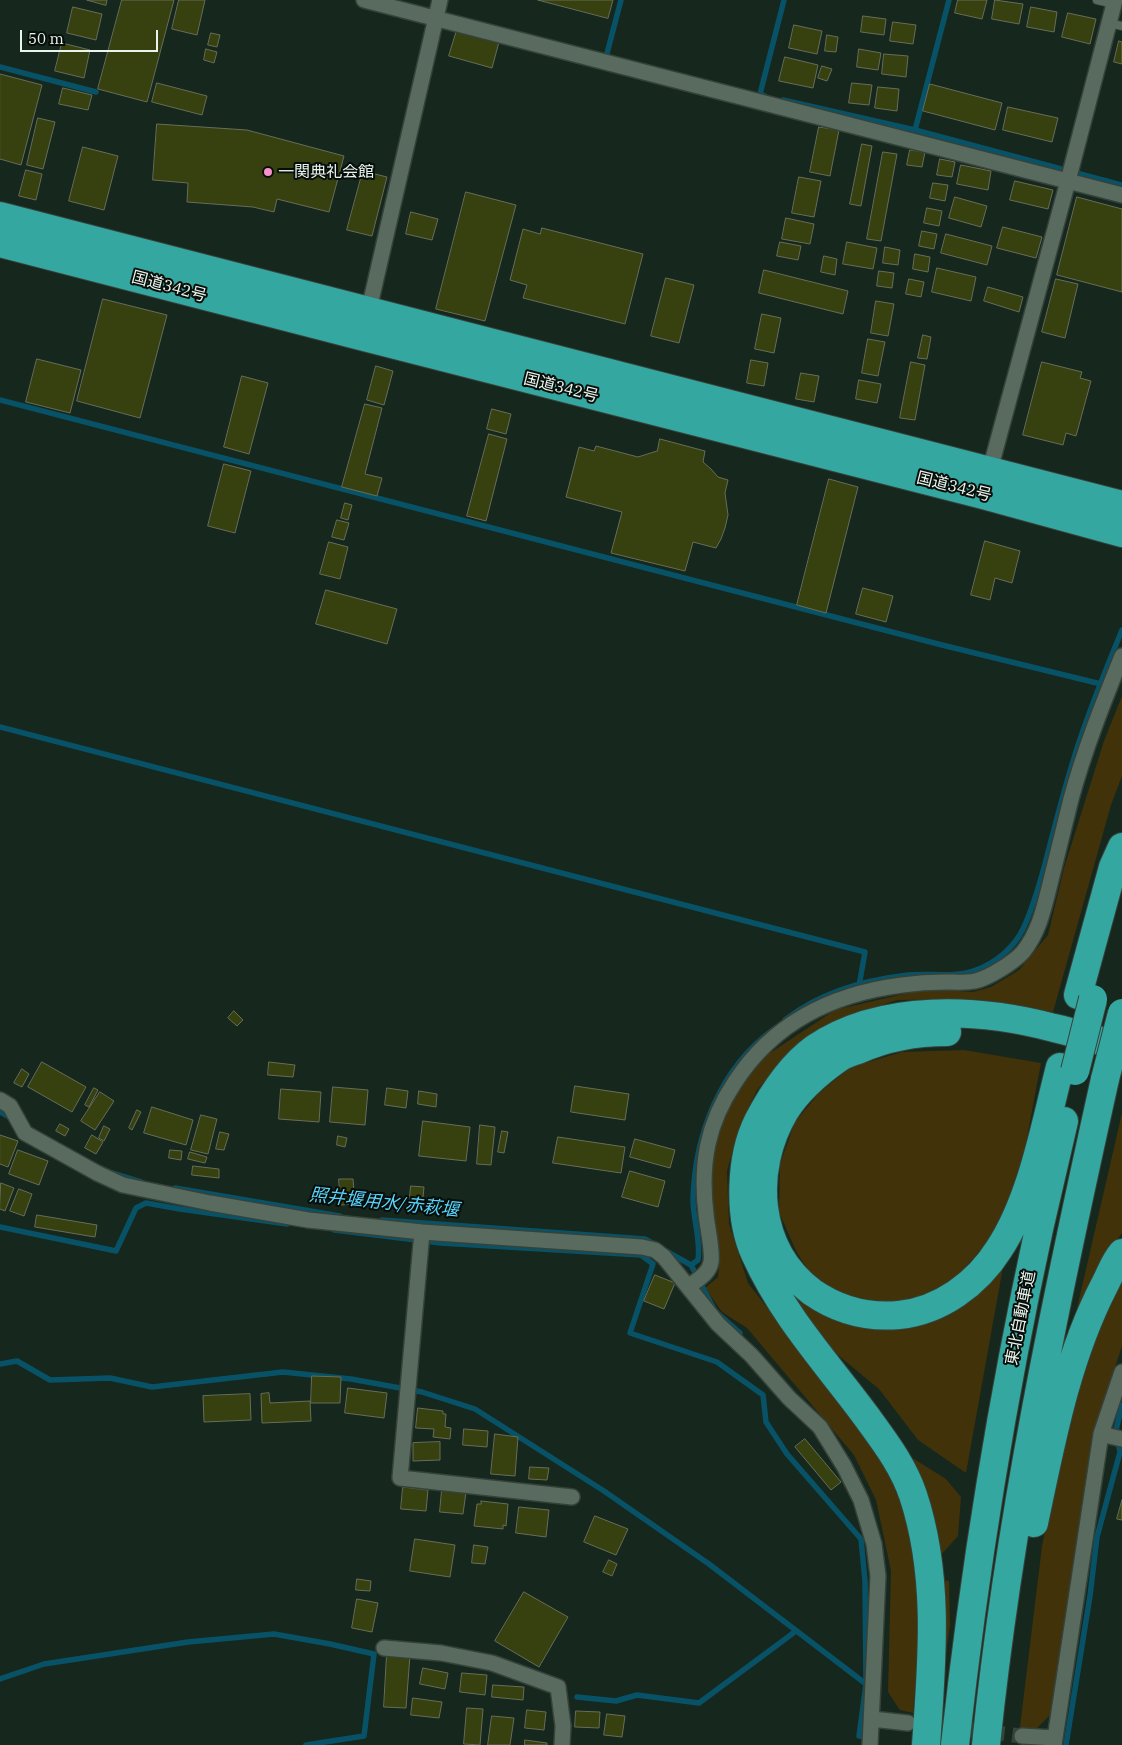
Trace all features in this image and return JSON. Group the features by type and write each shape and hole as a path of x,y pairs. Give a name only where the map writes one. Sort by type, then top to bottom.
{"highway":[{"name":"国道342号","path":"0,216 366,324"},
{"name":"国道342号","path":"0,243 366,324 987,482 1122,505"},
{"name":"国道342号","path":"987,482 1122,533"},
{"path":"1086,997 1113,868 1122,847"},
{"name":"東北自動車道","path":"955,1745 962,1682 998,1438 1039,1230 1067,1069 1086,997 1122,897"},
{"path":"926,1745 931,1679 932,1609 922,1526 912,1492 895,1455 804,1338 775,1295 753,1250 745,1217 743,1190 747,1156 754,1130 769,1099 793,1068 815,1049 849,1030 877,1021 906,1015 941,1013 978,1015 1051,1027 1122,1047"},
{"name":"東北自動車道","path":"986,1745 991,1694 1014,1534 1046,1350 1114,1073 1122,1013"},
{"path":"1067,1069 1015,1219 999,1249 979,1275 960,1290 937,1305 912,1314 882,1317 853,1312 826,1301 803,1284 784,1264 772,1241 764,1215 766,1160 774,1133 786,1110 804,1088 841,1057 893,1037 922,1032 954,1032 988,1034 1046,1045 1114,1073"},
{"path":"995,1745 1031,1536 1050,1446 1074,1354 1091,1311 1122,1253"}],"street":[{"path":"364,0 1122,195"},
{"path":"366,324 440,0"},
{"path":"987,482 1068,181 1115,25 1114,2"},
{"path":"688,1287 707,1272 711,1261 703,1194 705,1152 709,1134 718,1110 734,1082 764,1045 813,1010 842,998 859,992 901,985 976,981 1005,967 1022,953 1037,930 1071,800 1122,656"},
{"path":"0,1100 10,1106 25,1133 122,1185 308,1220 422,1232 642,1246 655,1250 664,1257 718,1324 752,1356 789,1398 820,1427 844,1466 861,1500 874,1544 878,1576 870,1745"},
{"path":"422,1232 400,1478 572,1497"},
{"path":"1022,1736 1055,1742 1101,1434 1122,1372"},
{"path":"1101,1434 1122,1439"},
{"path":"384,1648 441,1653 492,1663 558,1687 563,1726 562,1745"},
{"path":"872,1719 908,1723"}],"lane":[{"path":"1097,0 1114,2"}],"shaded area":[{"path":"1122,696 1122,776 1111,805 1053,1012 974,999 897,1000 836,1020 791,1050 757,1090 740,1125 727,1171 729,1224 748,1283 876,1448 897,1487 912,1527 918,1571 920,1623 913,1713 900,1710 888,1692 891,1571 876,1500 854,1455 747,1328 722,1312 705,1288 718,1277 720,1254 711,1208 710,1159 732,1096 767,1055 835,1010 925,989 973,992 991,987 1019,970 1048,935 1064,868 1104,741"},
{"path":"964,1050 1041,1063 1025,1148 1008,1202 987,1243 960,1273 935,1291 907,1301 876,1303 838,1292 811,1275 796,1251 779,1212 780,1164 795,1122 819,1093 851,1067 902,1052"},
{"path":"1122,1113 1122,1233 1096,1270 1072,1330"},
{"path":"1003,1267 966,1473 918,1440 879,1389 821,1341 779,1288 787,1285 810,1308 854,1327 904,1327"},
{"path":"1122,1281 1122,1346 1092,1436 1050,1715 1035,1730 1020,1727 1042,1546 1066,1429 1083,1364 1103,1316"},
{"path":"914,1459 946,1479 961,1497 958,1536 940,1556 910,1460"},
{"path":"941,1580 949,1581 950,1625 941,1686"}],"building":[{"path":"87,0 107,0 106,5"},
{"path":"122,0 174,0 147,102 98,89"},
{"path":"179,0 205,0 197,35 172,29"},
{"path":"538,0 613,0 608,18"},
{"path":"958,0 987,0 982,19 955,13"},
{"path":"995,0 1023,4 1019,24 992,19"},
{"path":"73,7 102,14 96,40 67,33"},
{"path":"1031,7 1057,12 1054,32 1027,27"},
{"path":"1068,13 1096,19 1090,44 1062,37"},
{"path":"863,16 886,19 884,35 861,32"},
{"path":"893,22 916,25 913,44 890,41"},
{"path":"794,25 822,31 817,54 789,48"},
{"path":"457,30 499,42 492,68 449,56"},
{"path":"211,33 220,35 217,47 208,45"},
{"path":"827,35 838,37 836,52 825,51"},
{"path":"1119,41 1122,42 1122,64 1114,62"},
{"path":"62,43 90,50 84,78 55,71"},
{"path":"206,49 217,52 214,63 204,60"},
{"path":"859,49 881,53 878,70 857,67"},
{"path":"884,54 908,56 906,77 882,74"},
{"path":"785,57 818,65 813,88 779,81"},
{"path":"822,66 832,69 827,81 818,78"},
{"path":"0,74 42,85 21,165 0,159"},
{"path":"157,83 207,96 202,115 152,102"},
{"path":"852,83 872,85 869,105 849,103"},
{"path":"930,84 1002,103 995,130 923,111"},
{"path":"878,87 899,89 897,111 875,108"},
{"path":"63,88 92,95 88,110 59,104"},
{"path":"1008,107 1058,118 1052,142 1003,130"},
{"path":"38,118 55,122 43,169 27,165"},
{"path":"157,124 247,130 344,156 329,212 277,199 274,212 253,207 187,202 188,183 153,180"},
{"path":"819,127 839,130 830,176 810,172"},
{"path":"862,144 872,146 861,206 850,204"},
{"path":"83,147 118,156 104,210 69,201"},
{"path":"910,150 925,152 922,167 907,165"},
{"path":"883,152 897,154 881,241 867,239"},
{"path":"940,159 955,162 952,177 937,175"},
{"path":"961,165 991,171 988,190 957,184"},
{"path":"26,170 42,174 36,200 19,196"},
{"path":"363,171 387,177 372,236 347,230"},
{"path":"799,177 821,181 814,217 792,213"},
{"path":"1015,181 1053,190 1048,209 1010,200"},
{"path":"933,183 948,185 945,201 930,198"},
{"path":"466,192 516,205 485,321 436,309"},
{"path":"955,197 987,206 981,227 949,218"},
{"path":"1077,197 1122,209 1122,292 1057,275"},
{"path":"927,208 942,211 939,226 924,223"},
{"path":"411,212 438,219 432,240 406,234"},
{"path":"786,218 814,224 810,244 782,239"},
{"path":"1003,227 1042,237 1036,258 997,248"},
{"path":"542,228 643,254 625,324 523,298 527,285 510,280 523,229 540,234"},
{"path":"922,231 937,234 934,249 919,246"},
{"path":"946,234 992,246 987,265 941,253"},
{"path":"780,242 801,246 798,260 777,256"},
{"path":"847,242 877,248 873,269 843,264"},
{"path":"885,247 900,250 898,265 883,263"},
{"path":"915,254 930,257 928,272 913,269"},
{"path":"824,256 837,259 835,275 821,272"},
{"path":"937,268 976,277 971,301 932,292"},
{"path":"764,270 848,291 843,314 759,293"},
{"path":"879,271 894,273 892,288 877,286"},
{"path":"666,278 694,285 679,343 651,336"},
{"path":"909,279 924,282 921,297 906,294"},
{"path":"1056,279 1078,284 1065,338 1042,332"},
{"path":"988,287 1023,297 1019,312 984,301"},
{"path":"103,299 167,315 140,418 77,401"},
{"path":"876,301 894,304 888,336 871,333"},
{"path":"762,314 781,318 774,353 755,349"},
{"path":"923,335 931,337 927,359 918,358"},
{"path":"868,339 885,342 878,376 862,373"},
{"path":"37,359 81,370 70,413 26,402"},
{"path":"751,360 768,363 764,386 747,383"},
{"path":"911,362 925,365 915,420 900,418"},
{"path":"1042,362 1082,372 1080,378 1091,381 1076,436 1066,433 1063,445 1023,435"},
{"path":"376,366 393,371 384,405 367,400"},
{"path":"801,373 819,376 814,402 796,399"},
{"path":"242,376 268,383 249,454 224,447"},
{"path":"859,380 881,384 877,403 856,399"},
{"path":"365,404 382,408 365,474 382,478 377,496 342,487"},
{"path":"492,409 511,414 506,434 487,429"},
{"path":"489,434 507,439 486,521 467,516"},
{"path":"660,439 705,451 703,462 718,477 728,480 725,493 728,515 721,539 716,548 693,542 685,571 611,553 622,512 566,497 579,447 594,451 596,446 638,457 657,451"},
{"path":"224,464 251,471 235,533 208,526"},
{"path":"829,479 858,487 826,613 797,605"},
{"path":"345,503 352,505 348,520 341,518"},
{"path":"337,520 349,523 344,540 332,537"},
{"path":"985,541 1020,551 1012,583 995,578 990,600 971,595"},
{"path":"329,542 348,547 340,579 320,574"},
{"path":"863,588 893,596 886,622 856,614"},
{"path":"326,590 397,609 387,644 316,624"},
{"path":"234,1011 243,1020 237,1026 228,1018"},
{"path":"42,1062 86,1087 72,1112 28,1087"},
{"path":"269,1062 295,1065 293,1077 268,1075"},
{"path":"22,1069 29,1074 22,1087 14,1083"},
{"path":"575,1086 629,1094 625,1120 571,1112"},
{"path":"333,1087 368,1090 365,1125 330,1122"},
{"path":"94,1088 98,1090 89,1107 85,1105"},
{"path":"387,1088 408,1091 406,1108 385,1105"},
{"path":"281,1089 321,1092 319,1122 279,1119"},
{"path":"419,1091 437,1094 436,1107 418,1104"},
{"path":"100,1092 114,1101 95,1130 81,1121"},
{"path":"152,1107 193,1120 186,1145 144,1133"},
{"path":"137,1110 141,1112 132,1130 129,1128"},
{"path":"201,1115 217,1119 208,1154 191,1150"},
{"path":"423,1121 470,1127 466,1161 419,1156"},
{"path":"60,1124 69,1129 65,1136 56,1131"},
{"path":"480,1125 495,1127 491,1165 477,1164"},
{"path":"104,1126 110,1129 104,1141 99,1138"},
{"path":"502,1131 508,1132 504,1153 498,1152"},
{"path":"220,1132 229,1134 224,1150 216,1149"},
{"path":"0,1135 18,1141 8,1167 0,1164"},
{"path":"92,1135 103,1142 96,1154 85,1148"},
{"path":"338,1136 347,1138 345,1147 337,1145"},
{"path":"558,1137 625,1147 621,1173 553,1163"},
{"path":"635,1139 675,1150 670,1168 630,1157"},
{"path":"18,1150 48,1161 39,1185 9,1174"},
{"path":"170,1150 182,1151 181,1160 169,1158"},
{"path":"190,1152 207,1157 205,1163 188,1159"},
{"path":"193,1166 219,1169 219,1178 192,1175"},
{"path":"630,1171 665,1181 658,1207 622,1197"},
{"path":"339,1179 353,1179 355,1204 341,1205"},
{"path":"1,1183 14,1188 5,1211 0,1209"},
{"path":"411,1186 424,1187 422,1208 409,1207"},
{"path":"19,1189 32,1194 24,1216 10,1211"},
{"path":"37,1215 97,1225 95,1237 35,1227"},
{"path":"655,1275 675,1283 664,1309 644,1301"},
{"path":"312,1376 341,1377 340,1403 311,1403"},
{"path":"348,1388 387,1393 384,1418 345,1413"},
{"path":"269,1393 270,1403 310,1401 311,1421 262,1423 261,1394"},
{"path":"250,1394 251,1420 204,1422 203,1396"},
{"path":"418,1408 443,1411 443,1414 446,1414 445,1427 451,1428 450,1439 433,1437 434,1429 416,1428"},
{"path":"464,1429 488,1431 487,1447 463,1445"},
{"path":"495,1434 518,1437 515,1476 491,1474"},
{"path":"805,1439 841,1482 831,1490 795,1447"},
{"path":"440,1442 440,1460 413,1461 413,1443"},
{"path":"530,1467 549,1468 547,1480 529,1479"},
{"path":"403,1487 428,1490 426,1511 401,1509"},
{"path":"442,1490 466,1492 463,1514 440,1512"},
{"path":"1122,1500 1122,1520 1117,1519"},
{"path":"481,1501 508,1504 506,1526 503,1525 503,1529 474,1526 477,1504 481,1504"},
{"path":"519,1507 549,1510 546,1537 516,1533"},
{"path":"595,1516 628,1529 616,1555 584,1542"},
{"path":"415,1539 455,1545 450,1577 410,1571"},
{"path":"474,1545 488,1547 485,1564 472,1563"},
{"path":"609,1560 617,1564 612,1576 603,1572"},
{"path":"357,1579 371,1581 370,1591 356,1590"},
{"path":"524,1592 568,1617 539,1667 495,1641"},
{"path":"357,1599 378,1603 372,1632 352,1628"},
{"path":"387,1654 410,1655 406,1708 384,1707"},
{"path":"423,1668 448,1673 445,1689 420,1684"},
{"path":"462,1673 487,1675 485,1695 460,1692"},
{"path":"493,1685 524,1687 523,1700 492,1697"},
{"path":"413,1698 442,1702 439,1718 411,1715"},
{"path":"467,1708 483,1709 480,1745 464,1744"},
{"path":"527,1710 546,1712 544,1730 525,1728"},
{"path":"576,1711 600,1712 599,1728 575,1727"},
{"path":"607,1714 625,1716 622,1737 604,1735"},
{"path":"492,1716 514,1718 510,1745 488,1745"},
{"path":"525,1740 547,1743 547,1745 525,1745"}],"waterway":[{"path":"605,61 621,0"},
{"path":"765,96 760,94 784,0"},
{"path":"915,130 949,0"},
{"path":"0,67 96,92"},
{"path":"783,100 915,130 1122,185"},
{"path":"0,400 942,645 1101,684"},
{"path":"785,1020 813,1002 859,984 908,975 951,975 976,970 997,959 1015,942 1023,929 1033,905 1079,742 1122,630"},
{"path":"0,727 865,952 859,986"},
{"path":"691,1265 698,1260 699,1252 693,1199 699,1150 705,1127 725,1083 739,1063 755,1045 774,1029"},
{"name":"照井堰用水/赤萩堰","path":"0,1112 13,1119"},
{"name":"照井堰用水/赤萩堰","path":"112,1173 141,1182"},
{"name":"照井堰用水/赤萩堰","path":"175,1188 340,1216"},
{"path":"0,1227 116,1251 136,1208 146,1203 287,1224"},
{"name":"照井堰用水/赤萩堰","path":"382,1220 645,1239 656,1245"},
{"path":"334,1230 441,1243 641,1255 653,1264 630,1333 717,1362 763,1395 766,1422 787,1454 861,1539 865,1581 866,1684 859,1736 867,1737"},
{"name":"照井堰用水/赤萩堰","path":"666,1251 691,1265 715,1311 740,1333"},
{"path":"0,1364 17,1361 50,1380 110,1378 152,1387 283,1372 351,1379 422,1392 475,1409 604,1491 709,1564 866,1684"},
{"path":"1066,1745 1090,1596 1097,1537 1120,1452 1116,1430 1122,1405"},
{"path":"577,1697 616,1701 637,1695 699,1703 796,1631"},
{"path":"0,1679 44,1664 188,1642 274,1634 374,1654 364,1736 306,1745"}],"tunnel":[{"path":"921,1724 1022,1736"}],"place":[{"name":"一関典礼会館","path":"268,172"}]}
